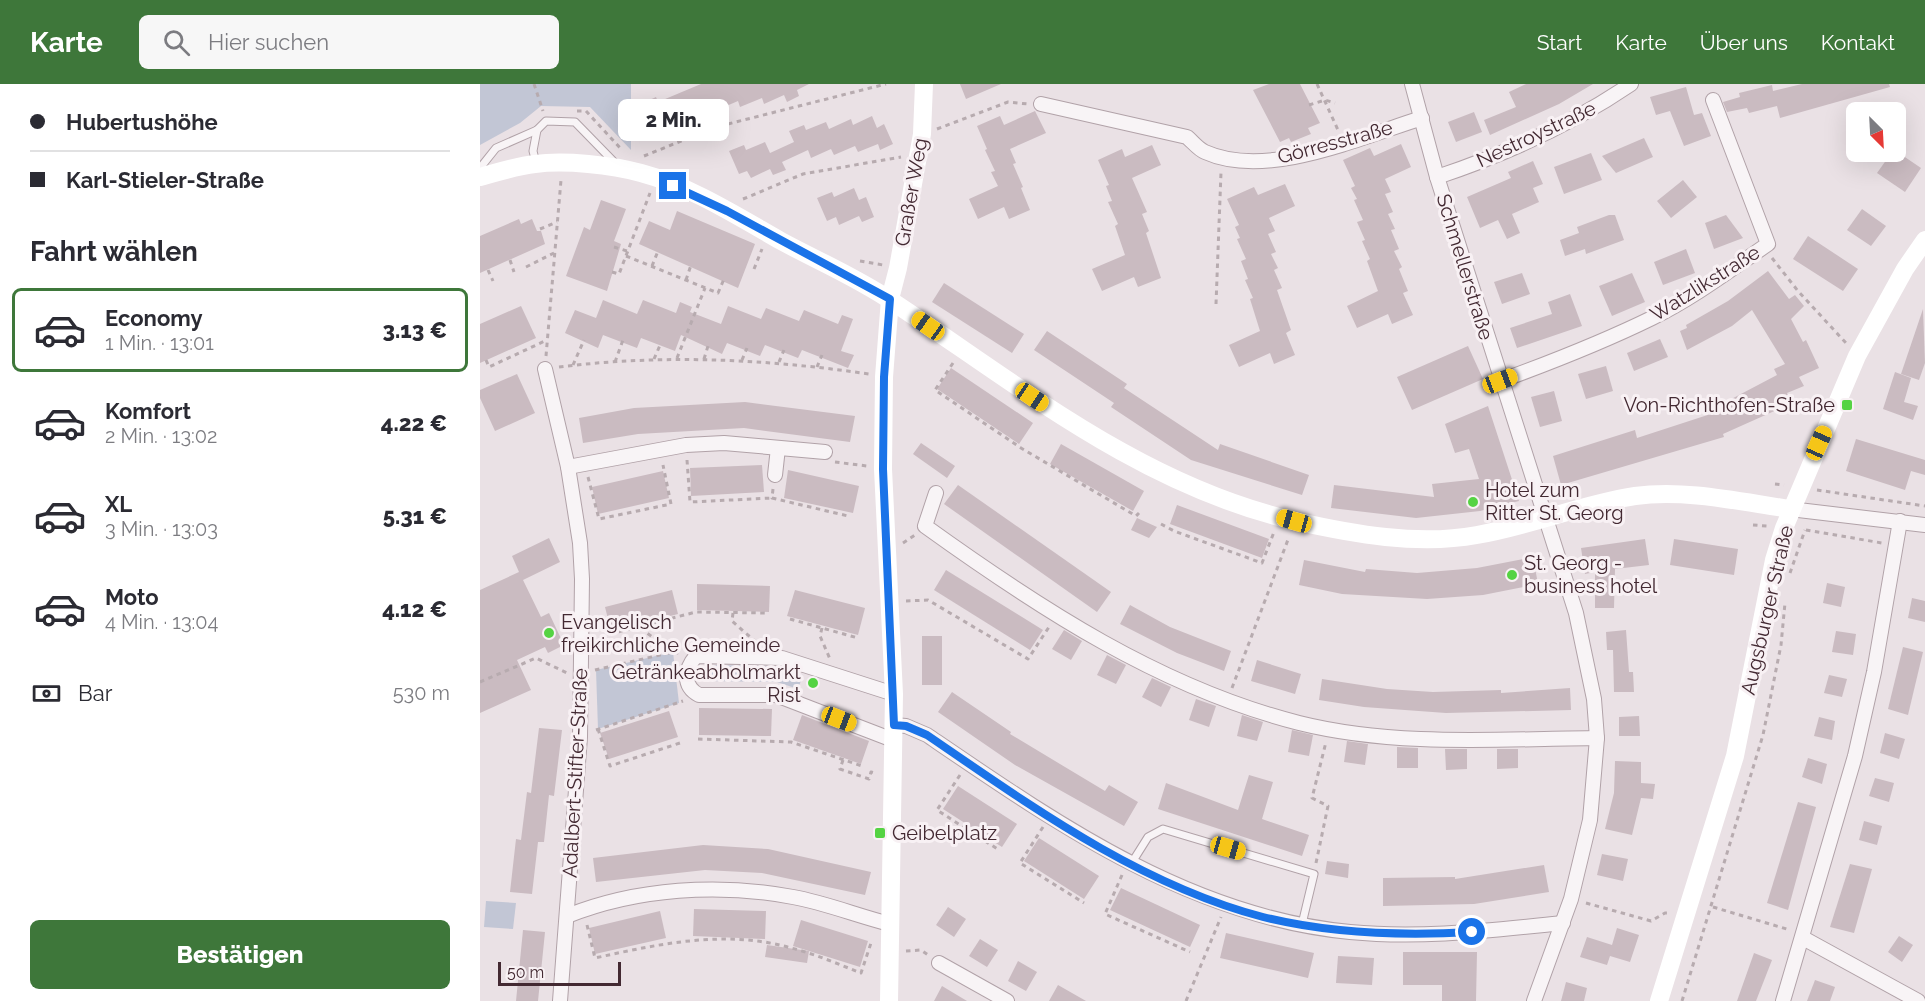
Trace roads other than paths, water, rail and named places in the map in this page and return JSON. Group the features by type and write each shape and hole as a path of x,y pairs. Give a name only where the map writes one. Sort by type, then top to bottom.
{"street":[{"name":"Graßer Weg","path":"889,1001 890,952 884,922 893,775 894,694 883,469 884,377 890,299 898,268 922,134 924,84"},
{"name":"Schmellerstraße","path":"1412,84 1437,177 1500,381 1579,624 1594,699 1597,738 1590,820 1571,899 1534,1001"},
{"name":"Nestroystraße","path":"1437,177 1494,158 1556,129 1632,84"},
{"name":"Watzlikstraße","path":"1500,381 1562,358 1653,318 1768,244 1713,100"},
{"name":"Görresstraße","path":"1041,104 1187,137 1202,151 1222,158 1261,162 1319,150 1422,118"},
{"path":"480,177 536,164 638,173 727,211 890,299 1114,449 1212,495 1287,519 1352,534 1451,539 1477,536 1638,496 1679,495 1925,525"},
{"name":"Augsburger Straße","path":"1659,1001 1736,756 1774,560 1784,528 1857,356 1905,269 1925,240"},
{"name":"Adalbert-Stifter-Straße","path":"545,369 568,467 580,543 582,678 580,737 560,1001"},
{"path":"568,467 659,448 686,445 724,443 825,452"},
{"path":"775,475 778,448"},
{"path":"936,493 925,526 992,574 1056,615 1156,670 1227,701 1300,723 1377,735 1435,739 1597,738"},
{"path":"1784,1001 1855,756 1874,672 1900,521"},
{"path":"894,694 772,656 696,656 688,666 687,681 692,691 699,695 776,695 894,732 906,726 927,735 1049,816 1129,863 1226,905 1263,917 1349,932 1437,934 1563,923"},
{"path":"567,915 624,899 676,891 727,889 794,897 884,922"},
{"path":"1803,938 1918,1001"},
{"path":"939,963 1007,1001"}],"lane":[{"path":"480,168 496,148 537,130 546,122 575,122 638,173"},
{"path":"536,164 533,151 537,130"},
{"path":"1129,863 1148,837 1163,829 1314,874 1302,924"}],"place":[{"name":"Von-Richthofen-Straße","path":"1847,405"},
{"name":"Hotel zum Ritter St. Georg","path":"1473,502"},
{"name":"St. Georg - business hotel","path":"1512,575"},
{"name":"Evangelisch freikirchliche Gemeinde","path":"549,633"},
{"name":"Getränkeabholmarkt Rist","path":"813,683"},
{"name":"Geibelplatz","path":"880,833"}]}
